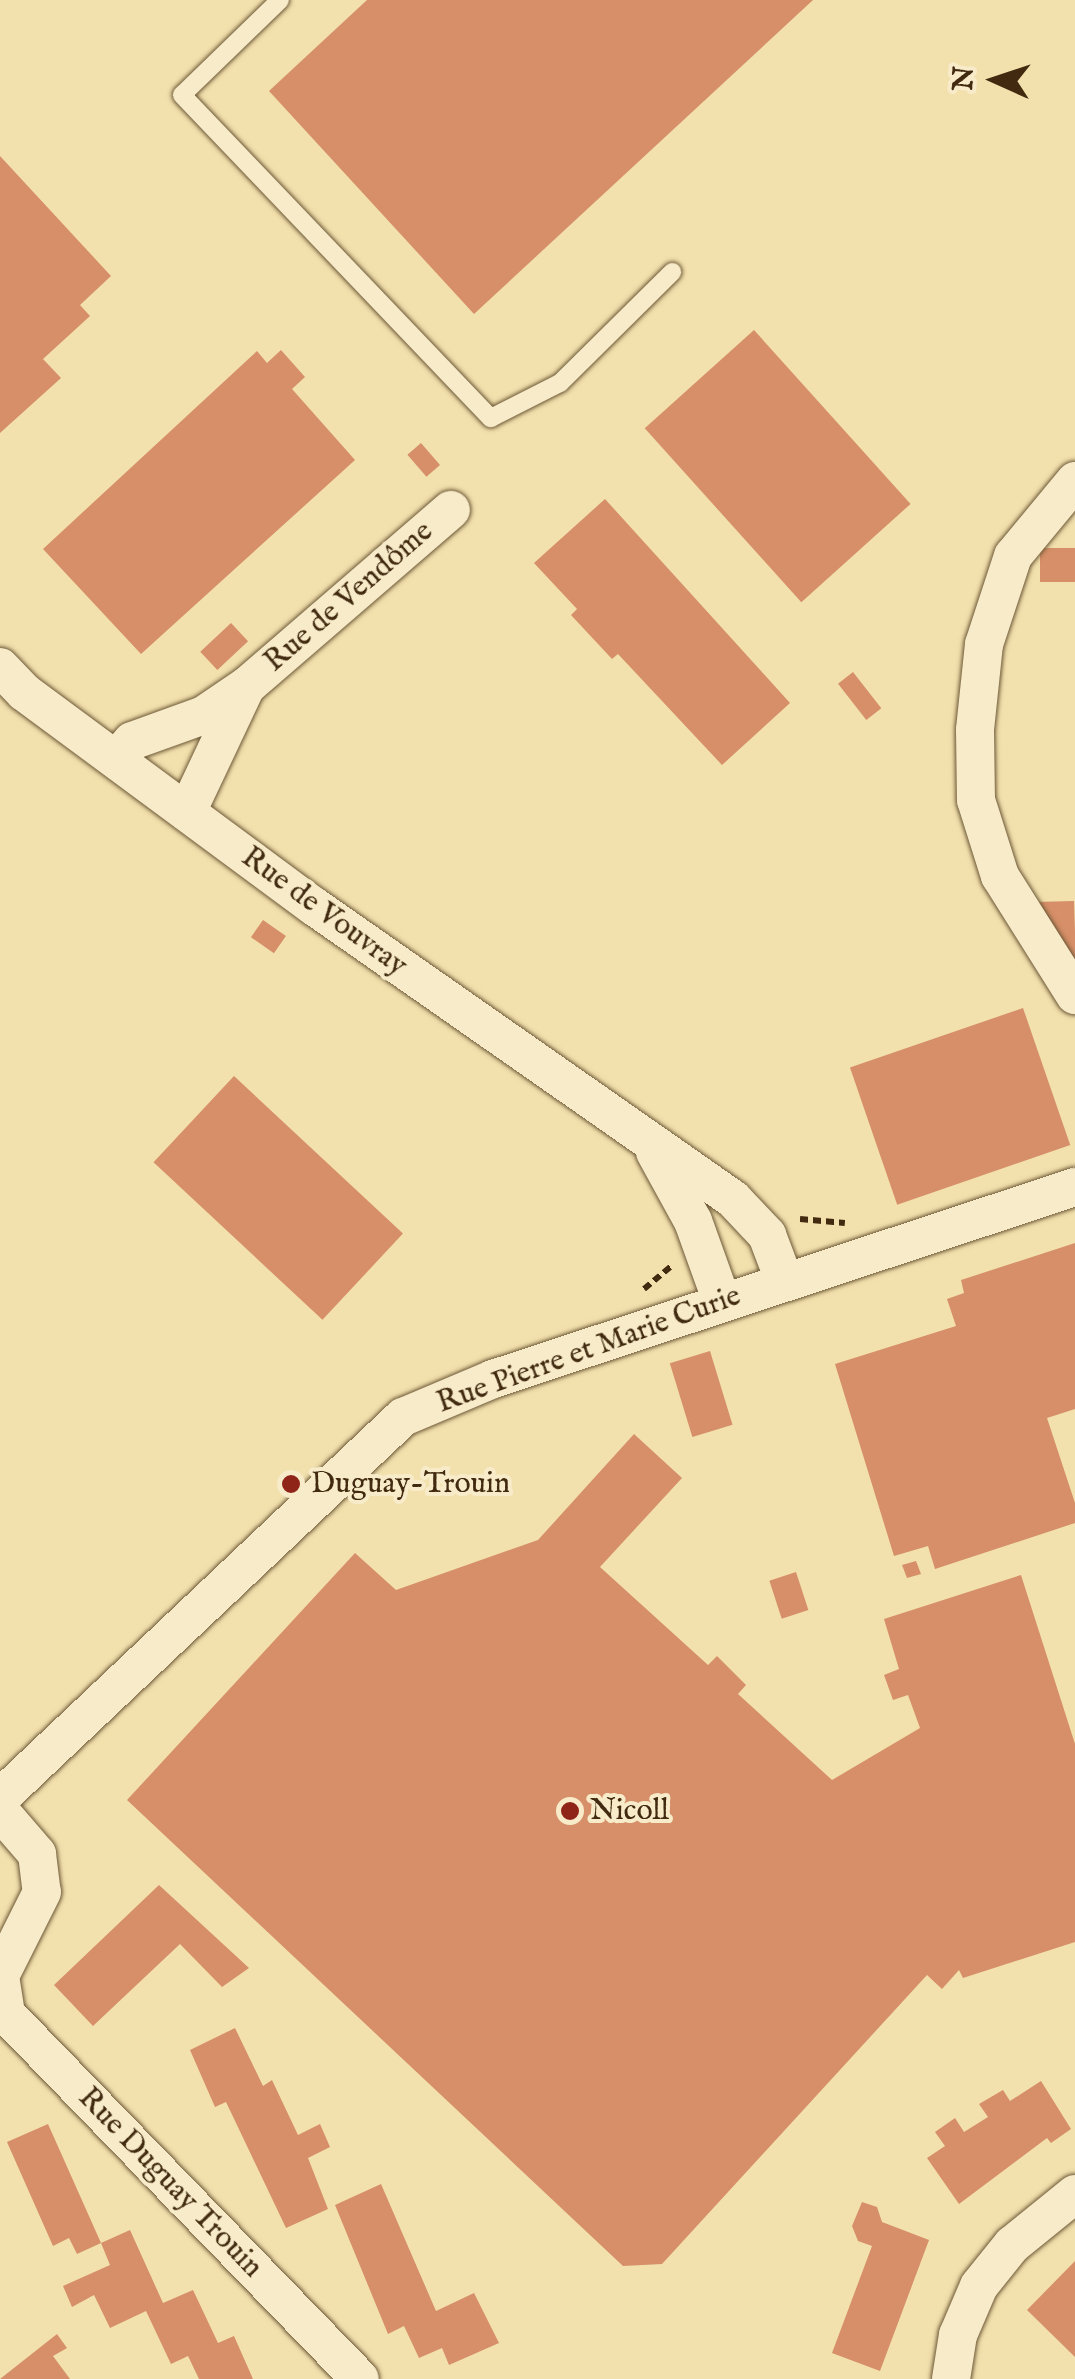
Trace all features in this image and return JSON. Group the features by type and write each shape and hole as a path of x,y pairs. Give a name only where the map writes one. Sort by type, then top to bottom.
{"street":[{"path":"1075,481 1012,556 984,644 975,730 976,800 1000,876 1075,995"},
{"name":"Rue de Vendôme","path":"116,760 132,741 204,715 248,685 451,510"},
{"name":"Rue de Vouvray","path":"0,667 187,812 654,1150 733,1200 767,1235 784,1280"},
{"name":"Rue de Vendôme","path":"187,812 248,685"},
{"name":"Rue de Vouvray","path":"654,1150 694,1221 722,1302"},
{"name":"Rue Pierre et Marie Curie","path":"0,1798 403,1417 493,1379 1075,1187"},
{"name":"Rue Duguay Trouin","path":"0,1811 37,1854 42,1892 0,1976 6,2014 360,2379"},
{"path":"951,2379 958,2335 979,2286 1012,2245 1075,2194"}],"lane":[{"path":"280,0 182,95 491,418 560,384 672,272"}],"building":[{"path":"367,0 813,0 474,314 269,91"},
{"path":"0,156 111,276 80,305 90,316 43,359 61,378 0,433"},
{"path":"754,330 911,504 801,602 645,428"},
{"path":"281,350 305,377 292,389 355,460 141,654 43,549 257,351 267,363"},
{"path":"421,443 440,465 426,477 407,455"},
{"path":"605,499 790,703 722,765 618,654 612,659 571,615 577,609 534,563"},
{"path":"1040,548 1075,548 1075,582 1040,582"},
{"path":"231,623 248,641 217,670 200,652"},
{"path":"853,672 881,708 866,720 838,684"},
{"path":"1074,901 1075,932 1075,959 1034,902"},
{"path":"263,920 286,936 274,953 251,937"},
{"path":"1023,1008 1070,1145 897,1205 850,1068"},
{"path":"234,1076 403,1234 322,1320 154,1162"},
{"path":"1075,1243 1075,1409 1047,1418 1075,1503 1075,1523 935,1569 928,1546 894,1556 835,1364 956,1326 947,1299 964,1293 961,1280"},
{"path":"710,1351 733,1425 692,1437 670,1363"},
{"path":"634,1434 682,1478 600,1567 708,1665 717,1656 746,1685 738,1694 832,1780 920,1728 908,1695 893,1700 884,1675 899,1669 884,1619 1021,1575 1075,1744 1075,1942 963,1978 959,1970 942,1989 927,1975 662,2264 623,2266 127,1800 355,1553 396,1590 538,1540"},
{"path":"916,1561 921,1574 907,1578 902,1565"},
{"path":"796,1572 808,1610 782,1619 769,1581"},
{"path":"159,1885 249,1968 222,1987 180,1944 93,2026 54,1985"},
{"path":"235,2028 263,2086 272,2080 298,2135 320,2124 330,2147 308,2158 328,2209 286,2228 226,2102 215,2107 190,2050"},
{"path":"1041,2081 1071,2129 1051,2143 1047,2138 959,2204 927,2158 945,2146 935,2132 955,2118 964,2132 988,2117 979,2104 1003,2090 1010,2101"},
{"path":"48,2124 101,2243 77,2254 69,2238 53,2246 7,2142"},
{"path":"381,2184 436,2311 474,2293 499,2343 449,2365 442,2348 419,2358 404,2326 388,2334 335,2205"},
{"path":"862,2202 877,2207 882,2222 929,2240 880,2371 832,2353 872,2246 858,2241 852,2226"},
{"path":"130,2230 163,2303 193,2290 218,2343 234,2336 253,2379 199,2379 188,2356 171,2364 146,2311 110,2328 94,2295 72,2307 63,2286 110,2265 101,2243"},
{"path":"1075,2261 1075,2357 1027,2310"},
{"path":"57,2334 67,2348 53,2356 70,2379 0,2379"}],"place":[{"name":"Duguay-Trouin","path":"291,1484"},
{"name":"Nicoll","path":"570,1811"}]}
